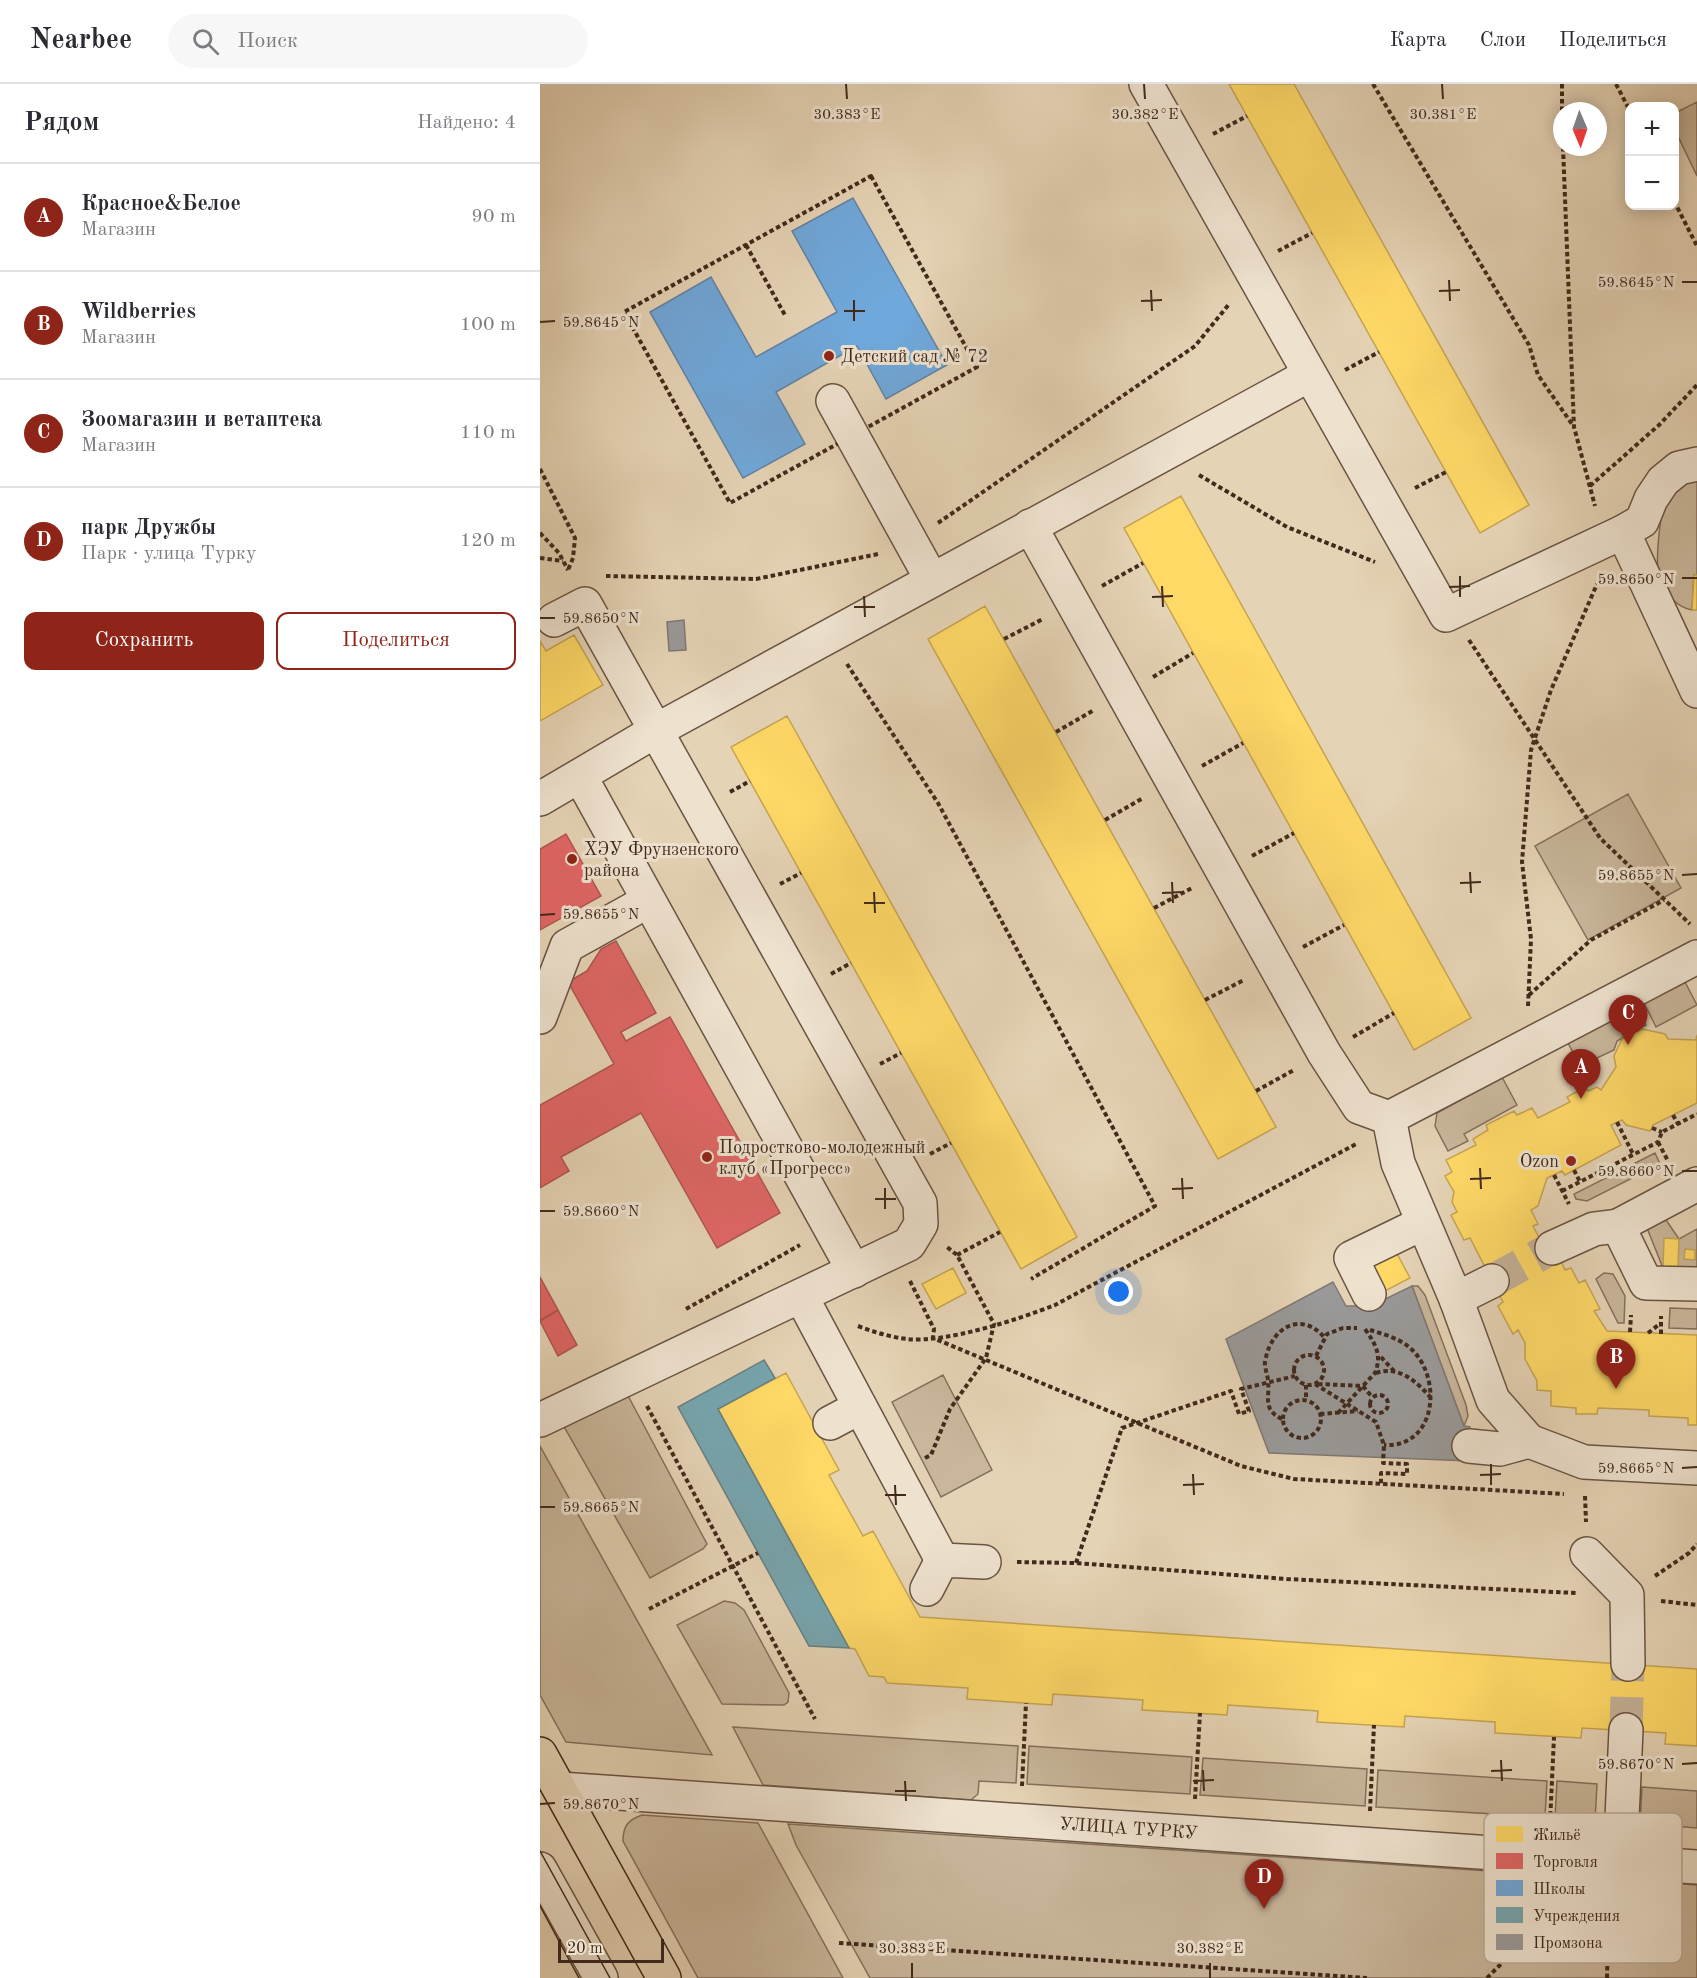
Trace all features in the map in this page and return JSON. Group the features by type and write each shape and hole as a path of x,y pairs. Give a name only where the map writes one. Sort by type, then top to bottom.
{"main road":[{"path":"540,1754 664,1978"}],"street":[{"path":"1146,84 1446,615 1613,537 1642,520 1663,481 1679,468 1697,464"},
{"path":"540,798 829,635 1309,375"},
{"path":"833,401 932,580"},
{"path":"1030,526 1324,1053 1359,1107 1389,1118 1697,957"},
{"path":"1613,537 1683,631 1697,692"},
{"path":"540,1420 909,1244 921,1224 920,1203 585,604 554,620"},
{"path":"580,776 854,1271"},
{"path":"540,1017 567,946 648,901"},
{"path":"1389,1118 1398,1163 1456,1299 1493,1400 1529,1442 1584,1462 1697,1468"},
{"path":"1552,1248 1593,1229 1618,1226 1697,1184"},
{"path":"1369,1294 1351,1258 1422,1223"},
{"path":"1618,1226 1646,1283 1697,1284"},
{"path":"1456,1299 1492,1281"},
{"path":"801,1296 942,1560"},
{"path":"830,1423 860,1407"},
{"path":"1469,1446 1500,1449 1529,1442"},
{"path":"1587,1554 1627,1595 1628,1664"},
{"path":"942,1560 984,1562"},
{"path":"927,1589 942,1560"},
{"path":"1619,1813 1626,1730"},
{"name":"УЛИЦА ТУРКУ","path":"560,1789 1484,1865"},
{"name":"УЛИЦА ТУРКУ","path":"1682,1869 1697,1867"},
{"path":"540,1869 601,1978"}],"path":[{"path":"1373,84 1529,345 1538,375 1574,427"},
{"path":"1562,84 1562,102"},
{"path":"1616,84 1625,103"},
{"path":"1525,1047 1531,939 1523,871 1523,835 1534,737 1573,634 1600,577 1613,537 1590,486 1574,427 1563,156"},
{"path":"871,176 976,367 730,503 624,312 746,245 871,176"},
{"path":"1679,210 1697,246"},
{"path":"746,245 786,317"},
{"path":"602,576 756,579 913,546 922,534 1196,346 1252,274"},
{"path":"1590,486 1659,425 1697,385"},
{"path":"1167,452 1238,500 1287,527 1339,549 1422,575"},
{"path":"540,470 575,538 573,558 568,570"},
{"path":"540,533 563,561 540,558"},
{"path":"1451,612 1600,838 1697,931"},
{"path":"829,635 938,803 1155,1206 1031,1279"},
{"path":"1528,995 1592,940 1664,900"},
{"path":"1673,1114 1678,1124"},
{"path":"1562,1191 1658,1142 1662,1132 1697,1114"},
{"path":"848,1322 882,1335 909,1339 933,1338 994,1324 1054,1305 1355,1145 1389,1118"},
{"path":"1617,1122 1633,1155"},
{"path":"1652,1128 1662,1132"},
{"path":"1658,1142 1668,1162"},
{"path":"1658,1168 1678,1157"},
{"path":"1575,1170 1580,1182"},
{"path":"1554,1175 1572,1211"},
{"path":"894,1471 931,1455 950,1409 986,1358 994,1324 957,1255 921,1224"},
{"path":"957,1255 1000,1232"},
{"path":"683,1310 806,1242"},
{"path":"895,1251 933,1329 933,1338"},
{"path":"1630,1332 1631,1312"},
{"path":"1282,1419 1287,1406 1292,1402 1306,1400 1317,1407 1320,1414 1318,1428 1308,1437 1301,1438 1288,1432 1282,1419 1269,1410 1266,1395 1269,1382 1266,1356 1281,1331 1301,1323 1317,1329 1324,1337"},
{"path":"1648,1333 1661,1323"},
{"path":"1316,1356 1324,1337 1343,1328 1365,1329 1392,1338 1410,1348 1424,1366 1431,1398 1428,1416 1419,1432 1406,1441 1384,1445"},
{"path":"1365,1329 1385,1364 1395,1372 1416,1381 1431,1398"},
{"path":"933,1338 986,1358 1241,1466 1277,1477 1585,1495"},
{"path":"1315,1384 1324,1373 1323,1363 1316,1356 1307,1354 1298,1358 1293,1367 1295,1376 1306,1385 1363,1386 1372,1397"},
{"path":"1338,1413 1375,1373 1379,1354"},
{"path":"1375,1373 1395,1372"},
{"path":"1076,1563 1122,1428 1231,1391 1239,1414 1249,1411 1240,1389 1295,1376"},
{"path":"632,1377 815,1719"},
{"path":"1315,1384 1376,1422"},
{"path":"1306,1385 1306,1400"},
{"path":"1372,1397 1382,1395 1387,1400 1386,1410 1376,1412"},
{"path":"1372,1397 1370,1407 1376,1412"},
{"path":"1320,1414 1358,1411"},
{"path":"1376,1412 1376,1422 1384,1445 1383,1462 1407,1464 1407,1474 1381,1473 1381,1484"},
{"path":"1627,1595 1689,1553 1697,1544"},
{"path":"649,1608 758,1553"},
{"path":"984,1562 1076,1563 1287,1579 1627,1595 1697,1605"},
{"path":"1021,1789 1026,1703"},
{"path":"1195,1800 1200,1713"},
{"path":"1370,1812 1374,1725"},
{"path":"1550,1813 1554,1737"},
{"path":"839,1943 1367,1978"},
{"path":"1487,1978 1502,1963"},
{"path":"1607,1978 1608,1963"}],"shaded area":[{"path":"1697,102 1697,176 1679,138 1679,111"},
{"path":"1697,474 1697,575 1694,575 1692,610 1681,606 1671,598 1664,587 1658,569 1658,550 1661,516 1667,497"},
{"path":"1628,794 1681,888 1588,940 1535,846"},
{"path":"1685,982 1697,1005 1656,1027 1644,1003"},
{"path":"1637,1007 1646,1025 1617,1041 1614,1050 1580,1066 1568,1043"},
{"path":"1502,1077 1517,1105 1464,1134 1468,1141 1448,1151 1435,1126 1437,1113"},
{"path":"1655,1153 1660,1164 1587,1201 1576,1199 1574,1194"},
{"path":"1662,1214 1679,1239 1697,1229 1697,1270 1663,1268 1647,1228"},
{"path":"1604,1273 1613,1274 1625,1296 1624,1323 1618,1323 1596,1279"},
{"path":"1412,1286 1418,1286 1425,1295 1466,1405 1468,1416 1464,1426"},
{"path":"1670,1308 1697,1309 1697,1329 1669,1328"},
{"path":"943,1375 992,1470 941,1497 892,1402"},
{"path":"626,1392 707,1544 703,1549 650,1578 562,1423"},
{"path":"540,1446 712,1755 566,1742 540,1695"},
{"path":"724,1601 735,1603 744,1610 789,1693 788,1702 784,1705 722,1704 677,1625"},
{"path":"733,1727 1018,1746 1016,1783 979,1781 978,1794 971,1800 763,1785"},
{"path":"1029,1746 1192,1757 1190,1794 1027,1784"},
{"path":"1203,1758 1367,1769 1365,1806 1200,1795"},
{"path":"1378,1770 1547,1781 1545,1813 1484,1813 1376,1807"},
{"path":"1557,1781 1597,1784 1595,1813 1555,1813"},
{"path":"1642,1787 1697,1791 1697,1828 1682,1827 1682,1813 1641,1813"},
{"path":"642,1815 758,1823 843,1978 698,1978 623,1841 627,1824"},
{"path":"788,1824 1484,1871 1484,1963 1682,1963 1682,1884 1697,1885 1697,1978 870,1978 796,1845"}],"building: Жильё":[{"path":"1229,84 1294,84 1529,505 1480,533"},
{"path":"1181,496 1471,1018 1414,1050 1124,528"},
{"path":"1694,575 1697,575 1697,610 1692,610"},
{"path":"985,606 1276,1127 1218,1159 928,639"},
{"path":"574,635 603,685 540,721 540,641 546,651"},
{"path":"787,716 1077,1237 1021,1269 731,747"},
{"path":"1642,1029 1665,1034 1668,1039 1696,1040 1697,1035 1697,1103 1653,1125 1650,1131 1626,1125 1622,1120 1611,1125 1621,1145 1565,1175 1562,1171 1547,1178 1538,1206 1531,1210 1538,1224 1533,1226 1541,1241 1558,1255 1565,1270 1571,1268 1579,1283 1585,1280 1600,1309 1594,1311 1607,1331 1697,1335 1697,1425 1688,1425 1688,1418 1649,1416 1649,1410 1598,1408 1597,1414 1576,1414 1576,1408 1551,1406 1551,1391 1537,1390 1537,1381 1525,1359 1525,1343 1518,1330 1513,1334 1498,1306 1503,1302 1470,1238 1464,1240 1451,1215 1457,1212 1452,1202 1454,1192 1445,1176 1452,1172 1446,1160 1476,1145 1473,1139 1488,1130 1486,1125 1514,1111 1517,1115 1532,1108 1538,1118 1570,1102 1567,1097 1585,1087 1588,1091 1597,1087 1601,1090 1616,1067 1614,1056 1622,1039"},
{"path":"1664,1238 1679,1239 1678,1268 1663,1268"},
{"path":"1393,1246 1410,1278 1381,1293 1364,1260"},
{"path":"1685,1249 1695,1250 1695,1260 1684,1259"},
{"path":"953,1268 966,1293 936,1309 922,1284"},
{"path":"1405,1290 1409,1298 1397,1304 1393,1296"},
{"path":"1350,1365 1363,1365 1362,1378 1349,1378"},
{"path":"786,1373 839,1470 829,1475 863,1536 873,1531 920,1617 1697,1669 1697,1746 1665,1744 1666,1733 1582,1728 1581,1738 1495,1733 1495,1722 1405,1716 1404,1727 1317,1722 1318,1711 1228,1705 1227,1715 1142,1710 1143,1700 1053,1694 1052,1705 967,1699 968,1688 887,1683 884,1677 869,1676 855,1649 849,1648 718,1409"}],"building: Торговля":[{"path":"566,834 601,896 540,930 540,849"},
{"path":"616,941 656,1013 621,1032 626,1041 670,1017 780,1213 717,1248 641,1113 561,1157 569,1171 540,1188 540,1105 614,1064 568,982 587,971 601,949"},
{"path":"540,1277 558,1310 540,1320"},
{"path":"558,1310 577,1345 558,1356 540,1321"}],"building: Школы":[{"path":"853,198 947,365 886,399 857,346 776,392 805,444 743,478 650,312 711,277 756,357 837,312 792,231"}],"building: Учреждения":[{"path":"764,1360 775,1378 718,1409 849,1648 809,1646 678,1407"}],"building: Промзона":[{"path":"684,620 686,650 669,651 667,622"},
{"path":"1333,1282 1346,1306 1371,1306 1412,1286 1464,1426 1470,1427 1469,1461 1269,1453 1226,1339"}],"tunnel":[{"path":"1492,1281 1552,1248"},
{"path":"1626,1730 1628,1664"}],"tram line":[{"path":"540,1851 610,1978"},
{"path":"540,1906 579,1978"}],"place":[{"name":"Детский сад № 72","path":"829,356"},
{"name":"ХЭУ Фрунзенского района","path":"572,859"},
{"name":"Зоомагазин и ветаптека","path":"1628,1045"},
{"name":"Красное&Белое","path":"1581,1099"},
{"name":"Подростково-молодежный клуб «Прогресс»","path":"707,1157"},
{"name":"Ozon","path":"1571,1161"},
{"name":"Wildberries","path":"1616,1389"},
{"name":"парк Дружбы","path":"1264,1909"}]}
